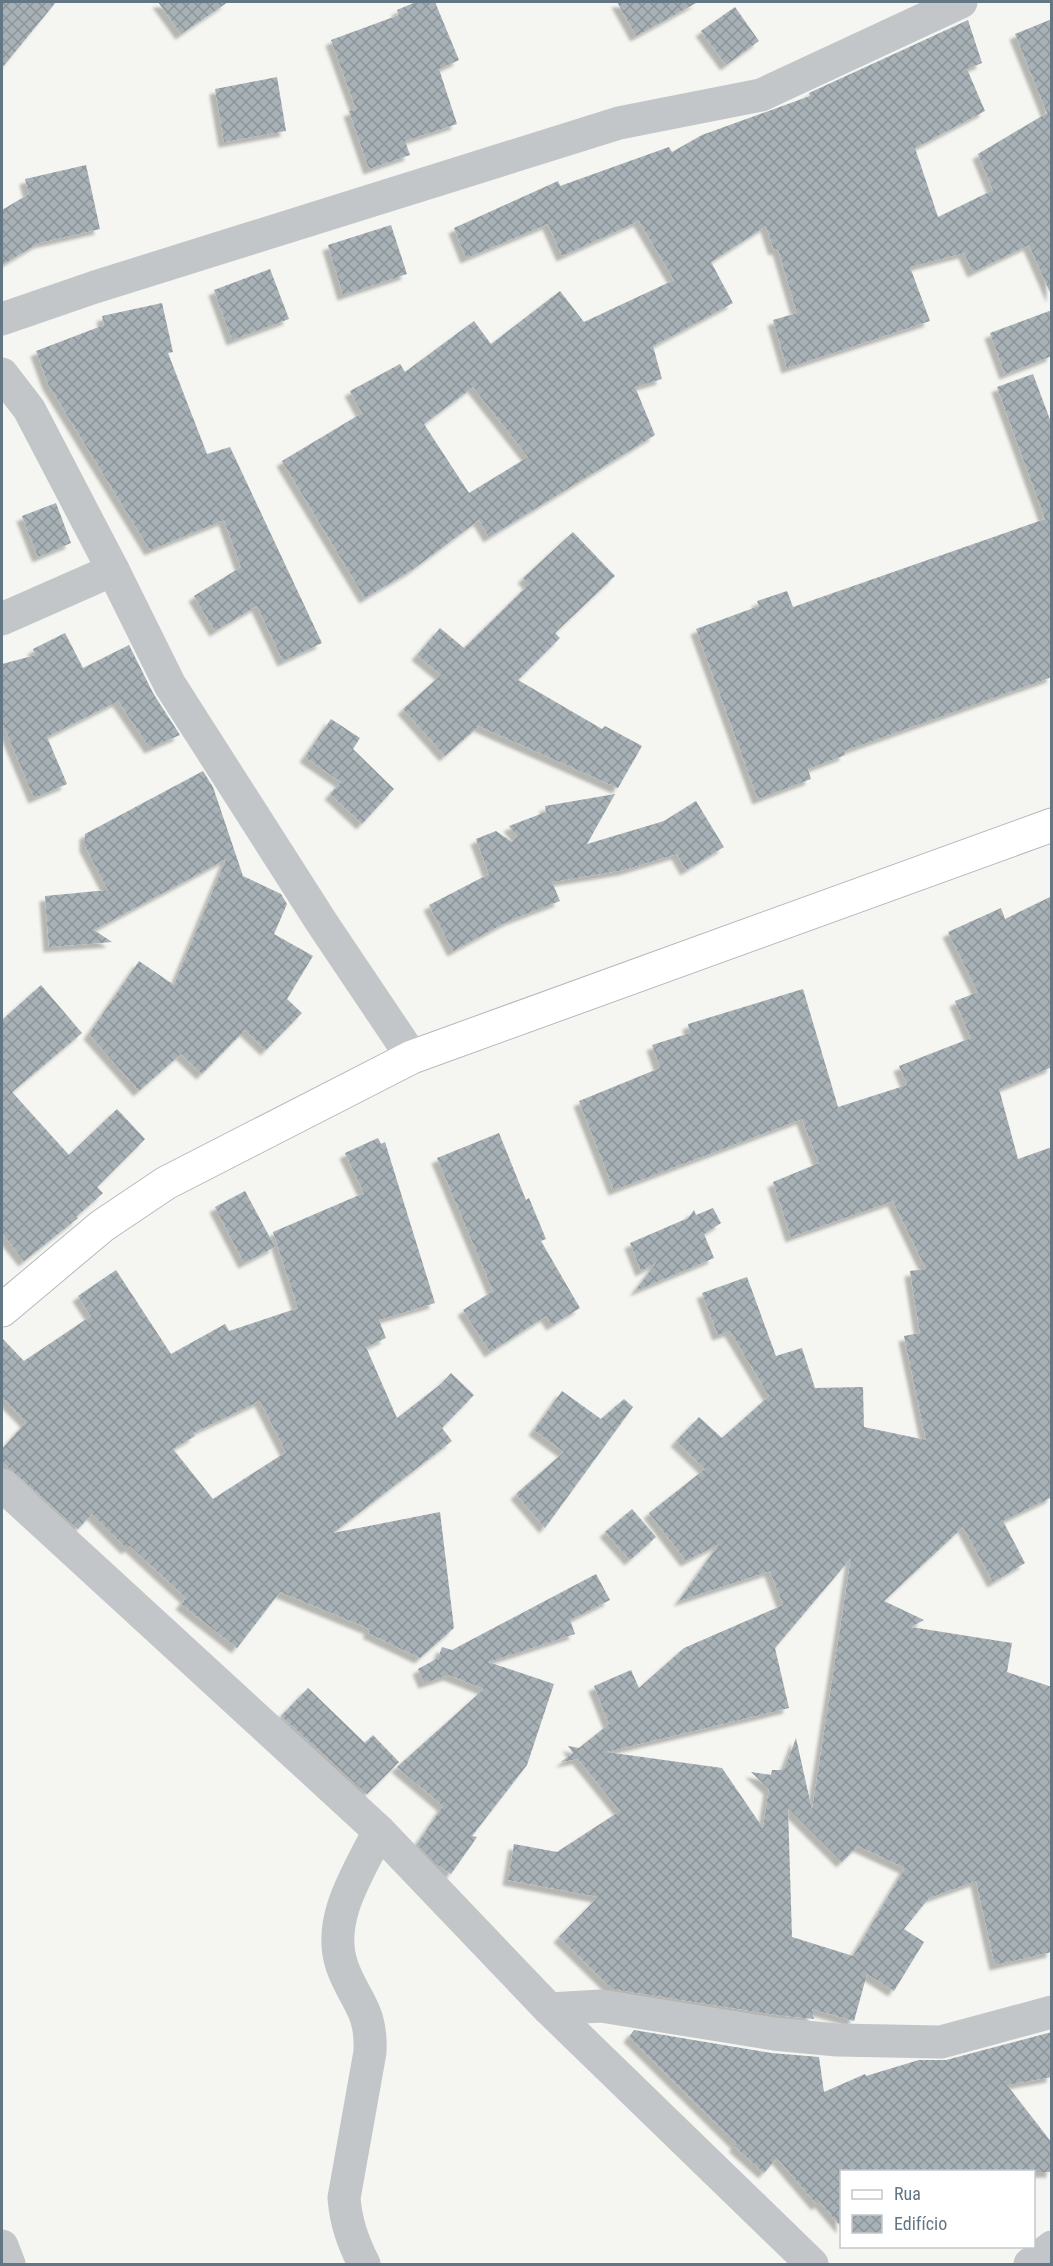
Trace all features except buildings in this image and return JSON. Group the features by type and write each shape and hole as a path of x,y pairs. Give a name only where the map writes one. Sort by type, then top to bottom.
{"street":[{"path":"2,319 95,286 619,123 761,95 961,2"},
{"path":"2,374 29,409 170,685 322,923 412,1057"},
{"path":"2,619 113,570"},
{"path":"2,1310 102,1226 166,1183 412,1057 1052,825"},
{"path":"7,1498 379,1832 549,2009 812,2265"},
{"path":"364,2265 352,2241 344,2198 370,2052 371,2034 368,2016 342,1966 337,1941 345,1902 379,1832"},
{"path":"549,2009 601,2006 774,2034 837,2040 941,2042 1052,2012"},
{"path":"2,2246 9,2265"},
{"path":"1030,2265 1052,2247"}]}
